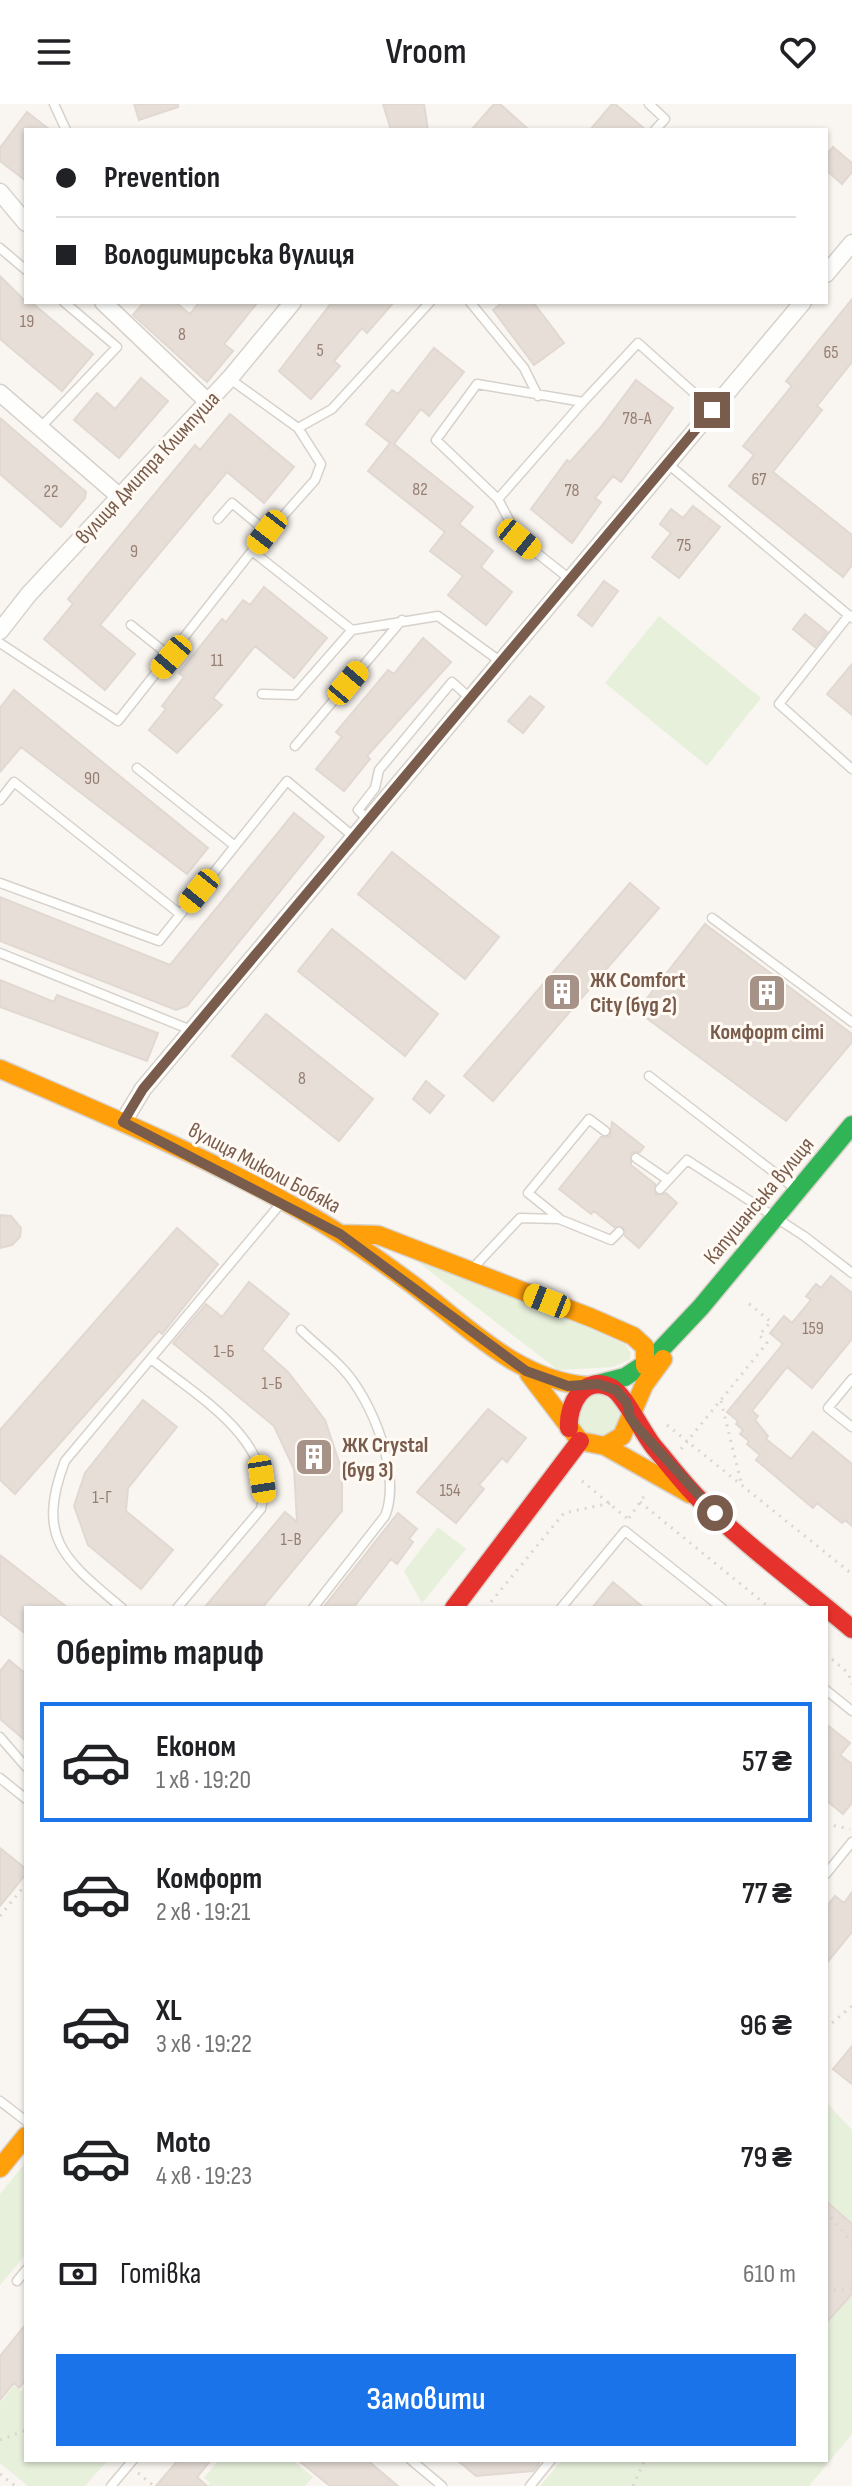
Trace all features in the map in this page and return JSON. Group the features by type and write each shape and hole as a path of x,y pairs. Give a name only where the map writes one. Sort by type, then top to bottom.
{"street":[{"path":"0,192 24,221"},
{"path":"828,272 852,243"},
{"path":"108,304 208,402"},
{"name":"вулиця Дмитра Климпуша","path":"0,631 29,594 230,378 291,304"},
{"path":"123,1122 143,1089 801,304"},
{"path":"0,393 119,496"},
{"name":"вулиця Миколи Бобяка","path":"0,1069 123,1122 340,1234 526,1371 574,1434"},
{"name":"Капушанська вулиця","path":"630,1417 644,1385 701,1307 852,1125"},
{"path":"340,1234 378,1235 633,1336 645,1347 645,1366"},
{"path":"633,1336 668,1329 701,1307"},
{"name":"Капушанська вулиця","path":"593,1385 625,1377 645,1366 701,1307"},
{"name":"вулиця Миколи Бобяка","path":"526,1371 568,1386 593,1385"},
{"path":"456,1606 564,1466 574,1434 568,1408 572,1399 593,1385 622,1396 630,1417 698,1498 825,1606"},
{"path":"605,1446 622,1436 630,1417"},
{"path":"574,1434 605,1446 698,1498"},
{"path":"828,1609 852,1629"},
{"path":"0,2168 24,2138"}],"lane":[{"path":"54,104 65,128"},
{"path":"649,104 665,119 657,128"},
{"path":"0,248 24,268"},
{"path":"40,428 117,347 66,304"},
{"path":"298,428 332,409 428,304"},
{"path":"472,304 524,368 538,396"},
{"path":"498,499 638,343 712,410"},
{"path":"0,643 118,721 267,532 315,480 321,464 298,428 230,378"},
{"path":"571,580 519,539 498,499 436,440 477,384 583,402"},
{"path":"668,464 850,617 779,704 852,769"},
{"path":"218,519 232,503 267,532"},
{"path":"252,551 352,630"},
{"path":"262,694 295,695 352,630 402,620 438,616 502,663"},
{"path":"295,746 402,620"},
{"path":"131,625 171,657"},
{"path":"369,820 358,810 375,788 379,770 452,682 471,699"},
{"path":"137,768 235,846"},
{"path":"0,883 159,941 287,781 354,837"},
{"path":"0,800 14,782 180,914"},
{"path":"712,918 852,1022"},
{"path":"0,953 192,1030"},
{"path":"649,1076 798,1190"},
{"path":"605,1131 589,1119 528,1193 559,1219 611,1240 619,1232"},
{"path":"636,1158 668,1180"},
{"path":"660,1189 687,1160 776,1217 852,1273"},
{"path":"120,1606 78,1570 62,1549 53,1524 52,1495 65,1461 283,1202"},
{"path":"471,1270 520,1218 559,1219"},
{"path":"301,1330 344,1369 367,1408 388,1461 391,1502 385,1516 315,1606"},
{"path":"151,1359 246,1440 262,1479 265,1496 261,1509 179,1606"},
{"path":"852,1379 828,1408 852,1427"},
{"path":"563,1606 625,1531 719,1606"},
{"path":"828,1692 852,1711"},
{"path":"0,1737 24,1765"},
{"path":"0,1778 24,1797"},
{"path":"828,1872 852,1842"},
{"path":"0,2101 24,2119"},
{"path":"17,2281 24,2272"},
{"path":"413,2462 442,2486"},
{"path":"530,2486 549,2462"},
{"path":"111,2486 131,2463"}],"path":[{"path":"687,1442 767,1343 759,1335 771,1322 747,1302"},
{"path":"721,1401 742,1486"},
{"path":"667,1425 852,1574"},
{"path":"582,1481 629,1518"},
{"path":"625,1531 629,1518 650,1487"},
{"path":"640,1502 768,1606"},
{"path":"488,1606 564,1513 611,1503"},
{"path":"828,1656 848,1673 852,1684"},
{"path":"828,1824 852,1829"},
{"path":"0,1916 24,1886"},
{"path":"828,2026 852,2006"},
{"path":"828,2213 852,2243"},
{"path":"828,2291 852,2289"},
{"path":"0,2440 24,2431"},
{"path":"633,2486 644,2462"},
{"path":"131,2463 154,2486"},
{"path":"0,2474 15,2486"}],"green space":[{"path":"659,616 761,698 707,766 605,683"},
{"path":"418,1262 558,1315 626,1345 631,1354 629,1360 613,1367 558,1370"},
{"path":"597,1391 622,1408 612,1437 581,1433 574,1411"},
{"path":"438,1527 466,1549 422,1603 404,1571"},
{"path":"828,2104 852,2130 852,2434 809,2486 540,2486 560,2462 828,2462"},
{"path":"24,2164 24,2256 0,2285 0,2194"},
{"path":"14,2386 21,2391 24,2387 24,2462 106,2462 85,2486 28,2486 0,2463 0,2403"},
{"path":"217,2462 294,2462 313,2477 305,2486 207,2486 210,2483 204,2478"}],"building":[{"path":"134,104 178,104 178,107 139,120"},
{"path":"383,104 424,104 428,128 390,128"},
{"path":"494,104 500,104 527,128 473,128"},
{"path":"615,104 644,128 592,128"},
{"path":"27,112 47,128 24,128 24,179 0,161 0,148"},
{"path":"833,147 852,163 852,172 842,184 828,172 828,153"},
{"path":"0,276 24,300 24,304 33,304 93,354 62,391 0,339"},
{"path":"852,299 852,362 817,406 822,410 773,472 852,535 852,565 843,577 729,486 754,455 743,446 792,386 786,381"},
{"path":"142,304 178,304 190,314 198,304 256,304 224,344 233,351 207,382 133,315"},
{"path":"330,304 392,304 367,333 362,328 334,361 340,366 311,399 279,371"},
{"path":"500,304 535,304 564,343 534,365 493,310"},
{"path":"434,348 464,372 429,416 421,409 394,444 473,507 459,524 493,551 481,567 512,592 486,625 448,595 463,576 430,551 445,532 368,471 390,443 366,424 392,390 398,394"},
{"path":"141,378 168,401 119,458 74,420 97,393 115,409"},
{"path":"636,380 673,408 621,482 613,476 595,498 601,502 572,543 531,509 567,460 570,462 600,428"},
{"path":"230,414 294,467 264,503 227,472 100,625 135,654 105,690 44,639 73,604 68,599 195,445 200,450"},
{"path":"0,418 86,492 85,498 61,527 0,474"},
{"path":"693,506 720,527 679,578 652,557 671,533 660,524 671,509 683,518"},
{"path":"604,581 618,591 592,626 578,615"},
{"path":"264,587 327,638 294,678 255,646 213,698 222,705 177,753 149,730 166,709 162,706 184,677 179,673 222,619 226,622 243,600 250,605"},
{"path":"805,614 827,632 815,647 793,629"},
{"path":"423,638 451,662 367,756 370,759 344,791 316,769 342,737 336,732 388,670 394,674"},
{"path":"852,664 852,715 827,694"},
{"path":"14,690 208,848 187,874 21,747 0,772 0,708"},
{"path":"530,696 544,707 523,733 508,721"},
{"path":"294,813 324,837 187,1006 176,1010 0,941 0,897 170,965"},
{"path":"392,852 499,937 465,979 358,894"},
{"name":"ЖК Comfort City (буд 2)","path":"630,883 659,908 493,1101 464,1076"},
{"path":"705,924 852,1034 852,1042 786,1121 637,1011"},
{"path":"332,929 438,1014 405,1056 298,971"},
{"path":"0,980 54,1002 57,995 158,1033 147,1061 0,1007"},
{"path":"266,1014 373,1099 339,1141 232,1056"},
{"path":"426,1081 444,1096 430,1113 413,1099"},
{"path":"612,1122 644,1147 640,1152 631,1153 631,1165 655,1184 656,1195 666,1193 677,1203 639,1248 625,1236 623,1227 614,1227 594,1211 591,1214 559,1189 601,1137 610,1136"},
{"path":"0,1215 11,1216 21,1228 20,1237 12,1245 0,1248"},
{"path":"177,1228 218,1264 162,1334 159,1331 15,1494 0,1480 0,1430"},
{"path":"831,1276 852,1293 852,1339 812,1388 787,1367 752,1411 768,1436 766,1439 791,1459 813,1432 852,1464 852,1526 845,1520 842,1523 817,1503 813,1508 756,1460 760,1455 747,1444 749,1441 740,1434 743,1430 736,1424 738,1421 727,1412 783,1344 770,1333 784,1316 792,1323 811,1300 806,1296 816,1284 821,1288"},
{"path":"249,1282 289,1314 262,1349 288,1372 325,1420 342,1471 342,1511 264,1606 206,1606 285,1512 297,1522 294,1469 274,1426 173,1343 206,1304 222,1317"},
{"path":"143,1400 177,1427 128,1488 126,1511 173,1550 141,1589 88,1545 74,1506 85,1473"},
{"path":"488,1409 526,1438 507,1462 502,1458 479,1485 484,1489 456,1523 417,1492"},
{"path":"398,1513 417,1529 409,1539 413,1542 397,1564 391,1559 355,1606 325,1606"},
{"path":"0,1555 65,1606 24,1606 24,1632 0,1614"},
{"path":"613,1582 642,1606 594,1606"},
{"path":"9,1660 24,1672 24,1739 0,1719 0,1671"},
{"path":"828,1726 850,1743 840,1755 852,1764 852,1803 843,1814 828,1802"},
{"path":"0,1848 24,1867 24,1876 0,1906"},
{"path":"852,1892 852,1932 828,1962 828,1905 835,1896 844,1903"},
{"path":"852,2046 852,2084 833,2069"},
{"path":"828,2203 852,2224 852,2294 828,2321"},
{"path":"24,2326 24,2382 19,2388 14,2383 0,2400 0,2356"},
{"path":"176,2462 209,2462 197,2477 207,2486 156,2486"},
{"path":"300,2462 369,2462 398,2486 330,2486"},
{"path":"459,2462 539,2462 533,2471 476,2476"}],"traffic: fast":[{"path":"598,1384 625,1377 651,1360 701,1307 852,1125"}],"traffic: slow":[{"path":"0,1069 153,1136 265,1191 359,1246 494,1349 538,1373 562,1382 588,1386"},
{"path":"341,1234 378,1235 592,1318 633,1336 645,1347 645,1366"},
{"path":"529,1374 580,1441 605,1446 622,1436 644,1385 663,1359"},
{"path":"605,1446 690,1494"},
{"path":"0,2168 24,2138"}],"traffic: jam":[{"path":"569,1428 571,1410 579,1394 593,1385 612,1388 654,1447 698,1498 824,1606"},
{"path":"456,1606 580,1441"},
{"path":"828,1609 852,1629"}],"place":[{"name":"ЖК Comfort City (буд 2)","path":"562,992"},
{"name":"Комфорт сіті","path":"767,993"},
{"name":"ЖК Crystal (буд 3)","path":"314,1457"}],"route":[{"path":"712,410 143,1089 123,1122 203,1160 340,1234 372,1254 526,1371 568,1386 598,1384 616,1390 627,1403 630,1417 638,1428 698,1498 715,1513"}]}
